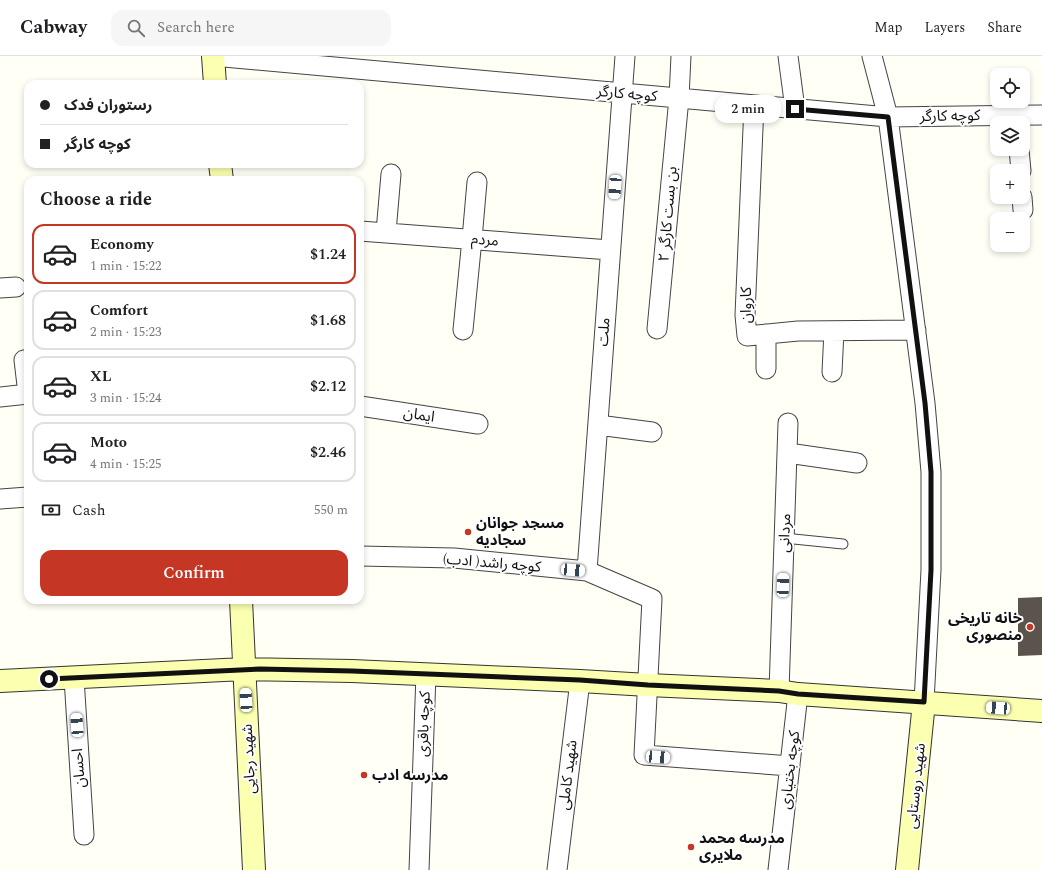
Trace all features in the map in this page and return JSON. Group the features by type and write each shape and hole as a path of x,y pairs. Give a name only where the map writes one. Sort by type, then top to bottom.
{"main road":[{"path":"213,56 215,80"},
{"name":"شهید رجایی","path":"241,604 254,870"},
{"path":"0,681 244,669 352,671 580,680 1042,711"},
{"name":"شهید روستایی","path":"907,870 924,702"}],"street":[{"name":"کوچه کارگر","path":"213,56 378,64 622,93 888,117 990,119"},
{"name":"ملت","path":"587,571 625,56"},
{"name":"بن بست کارگر ۲","path":"657,329 679,98 681,56"},
{"path":"788,56 795,109"},
{"path":"872,56 888,117 925,403 931,472 931,570 924,702"},
{"name":"کاروان","path":"754,105 745,315 747,336 798,331 916,330"},
{"name":"کوچه کارگر","path":"1030,117 1042,115"},
{"path":"386,232 391,174"},
{"path":"462,330 477,182"},
{"name":"مردم","path":"364,231 610,250"},
{"path":"832,372 834,331"},
{"path":"766,334 766,368"},
{"path":"0,397 24,394"},
{"name":"ایمان","path":"364,407 478,424"},
{"name":"مردانی","path":"788,423 784,538 789,693"},
{"path":"598,425 652,432"},
{"path":"788,453 857,463"},
{"path":"0,499 24,497"},
{"name":"کوچه راشد( ادب)","path":"364,556 454,558 587,571 652,599 648,685"},
{"name":"کوچه باقری","path":"419,870 426,674"},
{"name":"احسان","path":"74,678 84,835"},
{"name":"شهید کاملی","path":"556,870 580,680"},
{"path":"648,685 644,756 790,766"},
{"name":"کوچه بختیاری","path":"778,870 790,766 789,693"}],"lane":[{"path":"784,538 843,544"}],"building":[{"name":"خانه تاریخی منصوری","path":"1042,597 1042,655 1018,656 1018,598"}],"place":[{"name":"مسجد جوانان سجادیه","path":"468,532"},
{"name":"خانه تاریخی منصوری","path":"1030,627"},
{"name":"مدرسه ادب","path":"364,775"},
{"name":"مدرسه محمد ملایری","path":"691,847"}],"route":[{"path":"49,679 244,669 352,671 580,680 648,685 779,691 798,694 924,702 931,570 931,472 925,403 888,117 795,109"}]}
